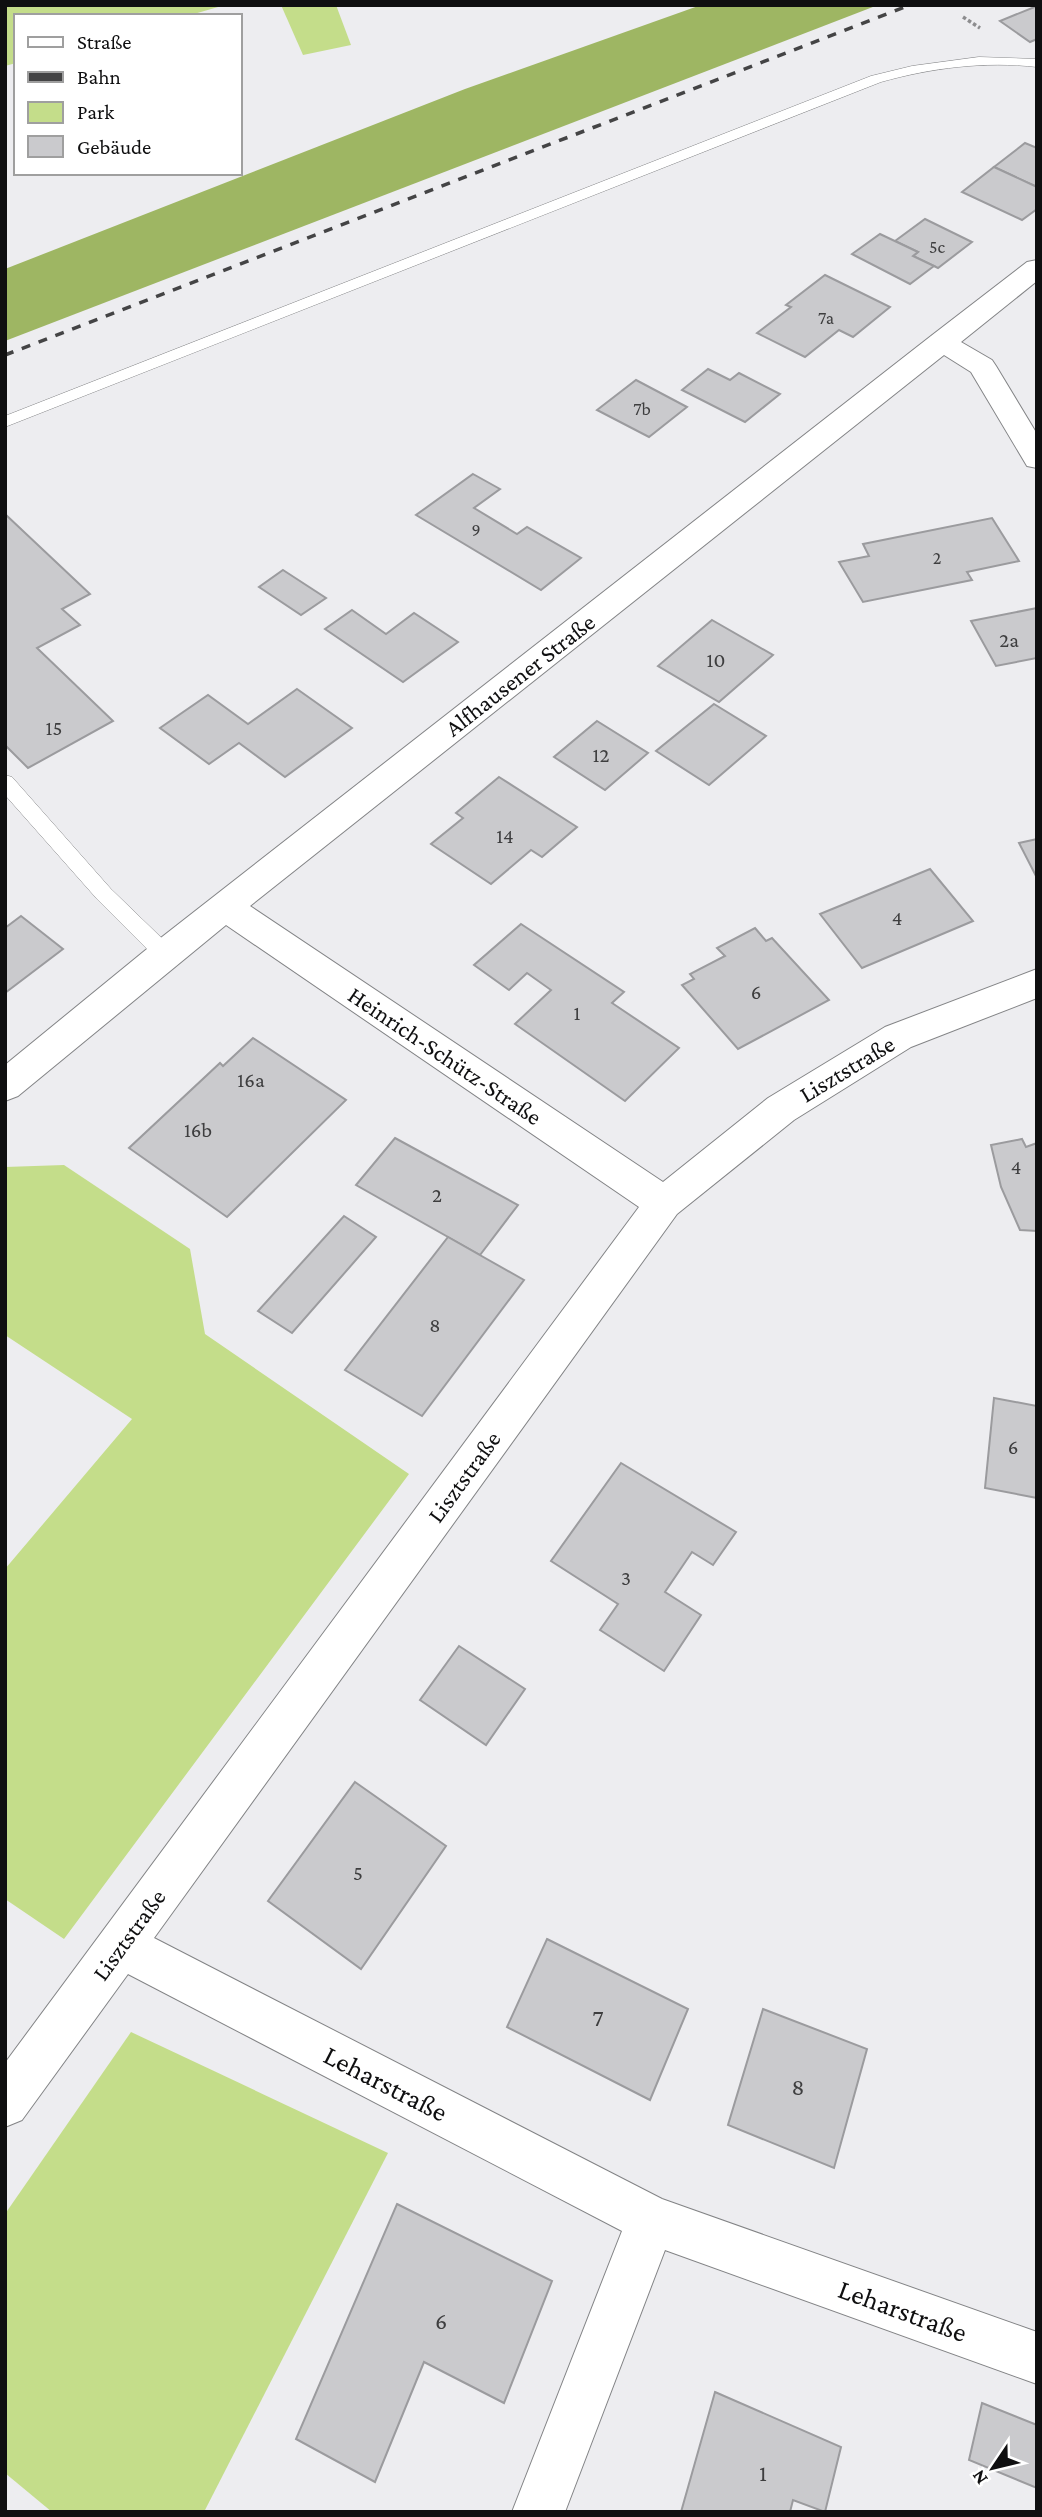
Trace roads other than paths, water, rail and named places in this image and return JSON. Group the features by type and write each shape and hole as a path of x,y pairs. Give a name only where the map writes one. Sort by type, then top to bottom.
{"street":[{"name":"Alfhausener Straße","path":"5,1086 165,954 1037,268"},
{"path":"941,342 982,366 1037,460"},
{"name":"Heinrich-Schütz-Straße","path":"226,908 664,1203"},
{"name":"Lisztstraße","path":"5,2103 664,1203 781,1109 898,1037 1037,983"},
{"name":"Leharstraße","path":"121,1946 651,2220 1037,2358"},
{"path":"538,2512 651,2220"}],"lane":[{"path":"5,422 876,79 902,70 960,63 1037,63"},
{"path":"5,782 104,894 165,954"}],"railway":[{"path":"5,355 910,5"}]}
